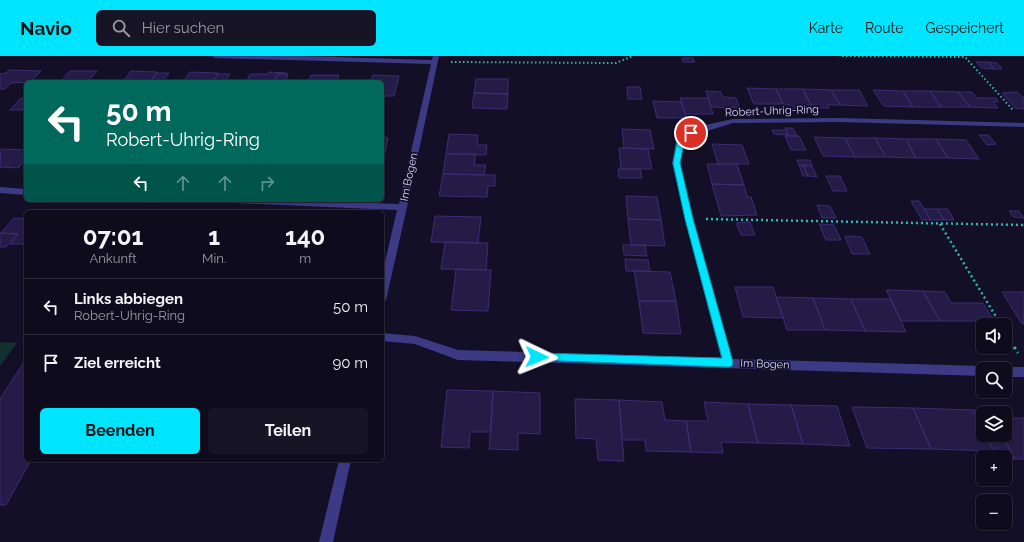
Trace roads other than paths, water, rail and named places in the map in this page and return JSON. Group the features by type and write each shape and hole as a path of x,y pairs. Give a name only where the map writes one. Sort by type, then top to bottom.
{"street":[{"path":"215,56 426,61 435,59"},
{"name":"Im Bogen","path":"384,288 435,59"},
{"name":"Robert-Uhrig-Ring","path":"728,362 689,219 676,163 680,142 691,133 704,128 733,121 839,120 1024,124"},
{"path":"0,190 24,192"},
{"path":"282,202 403,207"},
{"name":"Im Bogen","path":"384,337 415,340 458,355 728,362 976,371"},
{"path":"1012,372 1024,372"},
{"path":"326,542 345,462"}]}
